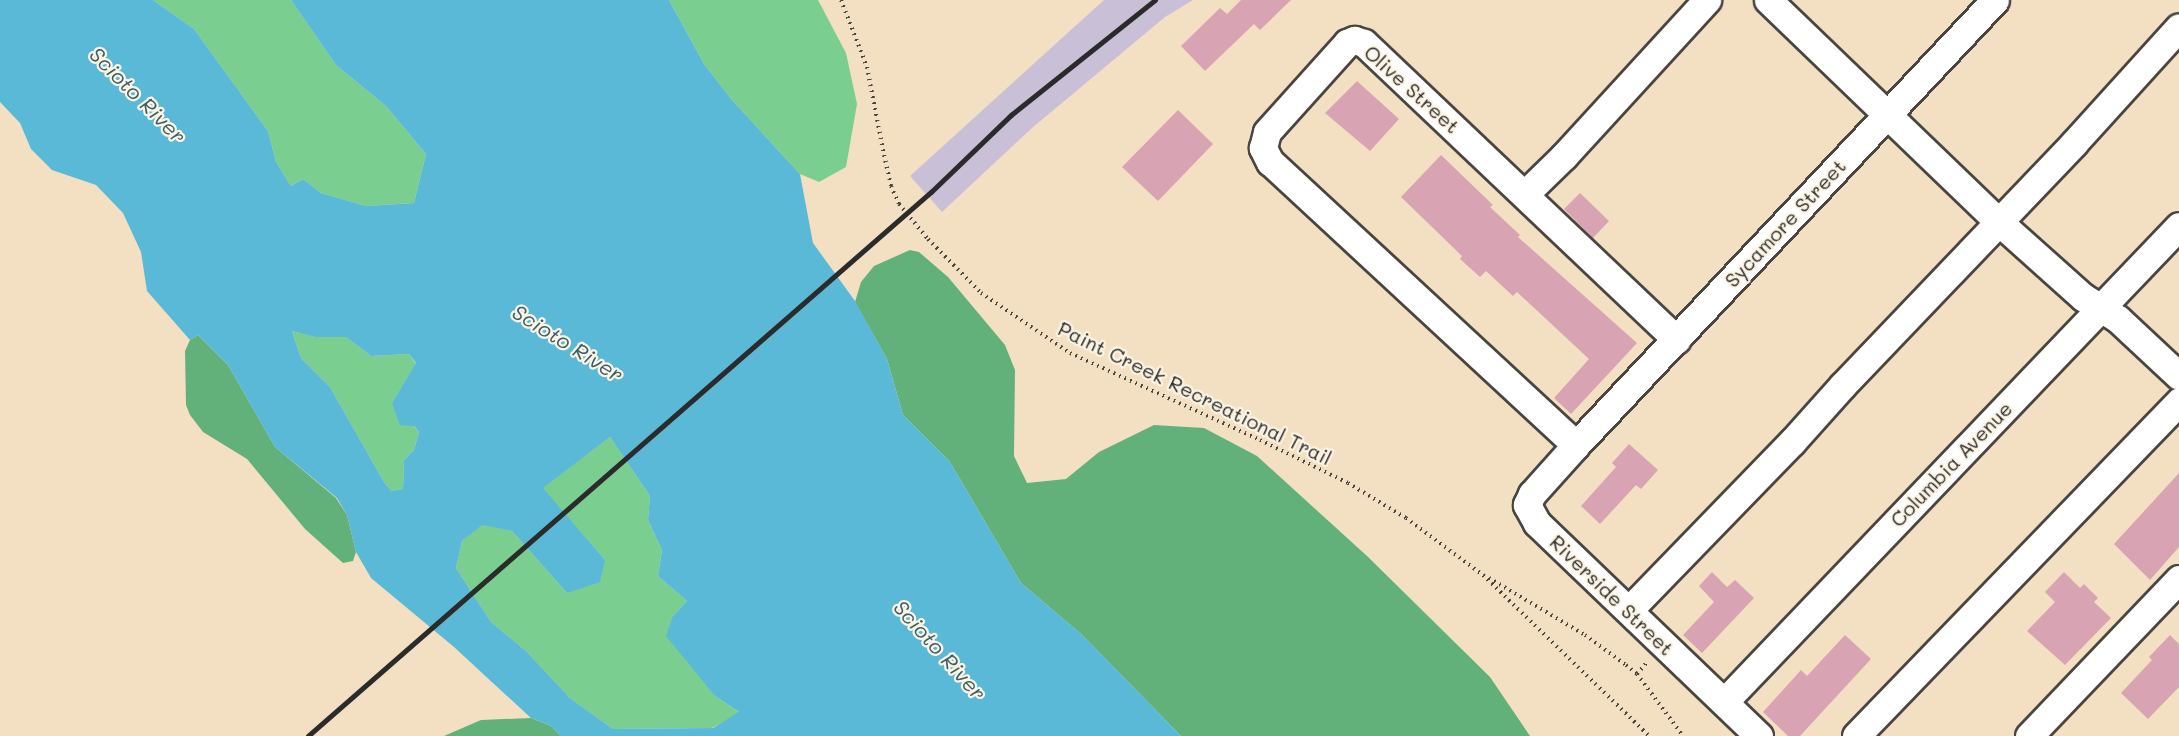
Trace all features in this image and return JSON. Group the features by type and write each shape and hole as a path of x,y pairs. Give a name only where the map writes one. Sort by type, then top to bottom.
{"street":[{"path":"1525,194 1564,156 1707,0"},
{"path":"1768,0 1999,222 2083,297 2118,320 2179,376"},
{"name":"Sycamore Street","path":"1576,445 1995,0"},
{"path":"1629,610 1792,442 2179,27"},
{"name":"Olive Street","path":"1576,445 1270,162 1263,148 1267,132 1347,44 1354,40 1364,42 1677,340"},
{"name":"Columbia Avenue","path":"1724,702 2179,226"},
{"path":"1856,736 2179,401"},
{"name":"Riverside Street","path":"1576,445 1532,494 1527,505 1530,515 1759,736"},
{"path":"2029,736 2179,579"}],"path":[{"name":"Paint Creek Recreational Trail","path":"841,0 867,67 891,186 899,204 928,239 981,293 1070,353 1348,483 1406,518 1483,575 1649,736"},
{"path":"1483,575 1585,635 1626,665 1637,674 1683,736"}],"shaded area":[{"path":"1104,0 1193,0 1165,17 1032,128 942,212 910,176"}],"green space":[{"path":"153,0 291,0 336,65 386,106 426,154 414,203 366,206 321,193 303,179 291,186 276,162 268,131 194,29"},
{"path":"669,0 818,0 846,53 857,104 846,167 819,182 800,174 732,100 704,64"},
{"path":"910,250 919,252 948,277 1005,345 1015,370 1014,456 1027,483 1066,479 1099,452 1154,425 1204,428 1257,456 1367,556 1490,677 1530,736 1181,736 1081,634 1021,583 950,462 903,415 887,359 855,302 861,282 874,266"},
{"path":"292,331 316,337 346,337 371,356 409,354 416,364 392,403 419,432 414,450 404,460 403,489 391,491 384,482 330,387 301,358"},
{"path":"198,335 228,365 275,447 336,498 347,515 356,552 353,561 343,563 305,529 247,459 203,432 190,415 186,405 185,351 190,340"},
{"path":"610,437 650,496 648,520 662,550 658,576 687,601 673,616 715,696 740,713 712,728 613,729 570,698 526,651 491,622 456,568 462,541 482,524 512,531 567,593 605,560 542,488"},
{"path":"531,718 551,726 561,736 444,736 481,720"}],"water":[{"name":"Scioto River","path":"0,0 153,0 194,29 268,131 276,162 291,186 303,179 321,193 366,206 414,203 426,154 386,106 336,65 291,0 669,0 704,64 732,100 800,174 813,243 855,301 887,359 903,415 950,462 1021,583 1081,634 1181,736 561,736 551,726 531,718 454,647 371,578 356,552 347,515 337,498 275,447 228,365 198,335 190,340 147,291 141,252 123,213 96,185 52,170 31,149 20,123 0,102","holes":["292,331 315,337 346,337 371,356 409,354 416,363 392,403 400,425 414,426 419,432 414,450 404,460 403,489 391,491 384,482 330,387 301,358","610,437 650,496 648,520 662,550 658,576 687,601 673,616 666,636 715,696 739,712 713,728 613,729 570,698 526,651 491,622 456,568 462,541 482,525 512,531 567,593 600,582 605,560 543,488"]}],"building":[{"path":"1241,0 1291,0 1260,30 1254,24 1205,71 1181,46 1220,8 1227,14"},
{"path":"1357,81 1399,119 1370,151 1325,113"},
{"path":"1178,110 1213,144 1158,201 1122,167"},
{"path":"1441,155 1493,205 1490,207 1520,235 1518,237 1637,343 1571,414 1554,398 1589,359 1517,292 1513,296 1486,271 1480,277 1460,259 1462,256 1401,197"},
{"path":"1580,193 1609,221 1593,238 1564,209"},
{"path":"1629,444 1658,470 1641,489 1636,485 1600,524 1581,506 1616,467 1612,463"},
{"path":"2179,473 2179,547 2150,580 2114,544"},
{"path":"1712,572 1727,587 1735,580 1754,598 1702,653 1683,635 1714,602 1699,586"},
{"path":"2064,572 2080,588 2084,584 2098,598 2094,602 2111,618 2065,665 2027,631 2055,602 2045,592"},
{"path":"1845,635 1871,659 1800,736 1788,736 1763,712 1801,670 1807,676"},
{"path":"2170,635 2179,644 2179,687 2148,719 2121,693 2152,660 2149,657"}],"railway":[{"path":"308,736 931,192 1011,115 1155,0"}]}
